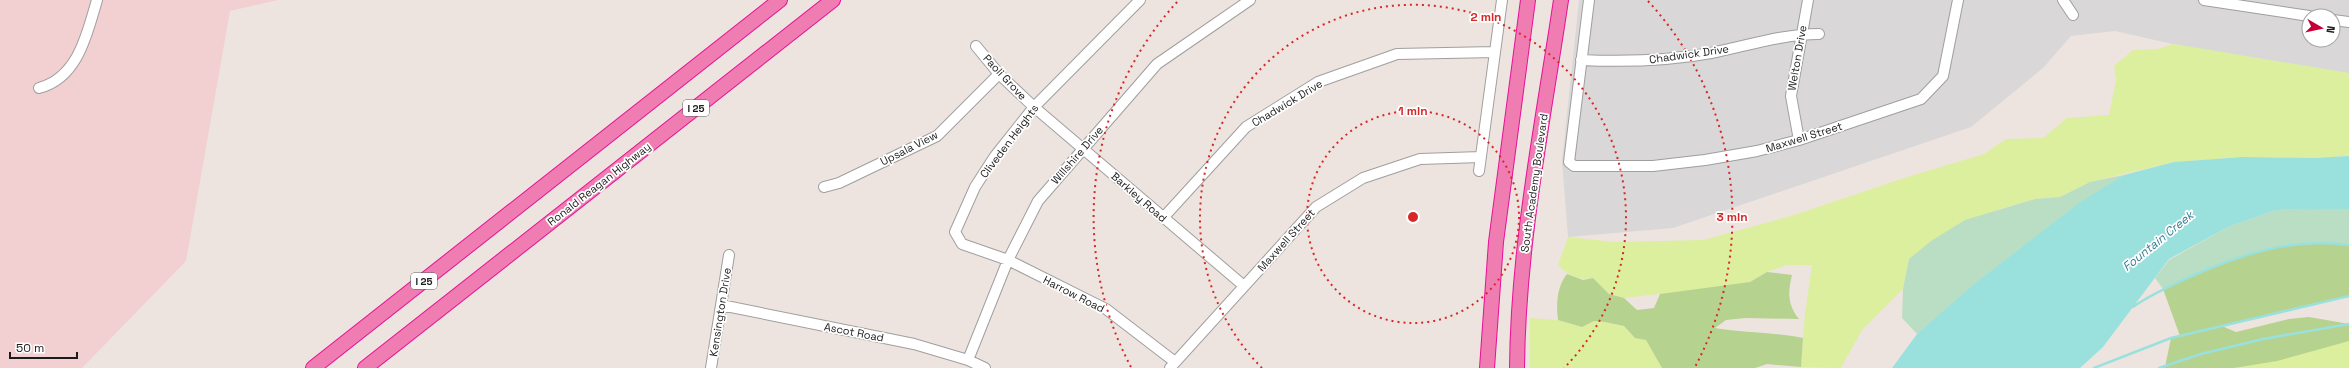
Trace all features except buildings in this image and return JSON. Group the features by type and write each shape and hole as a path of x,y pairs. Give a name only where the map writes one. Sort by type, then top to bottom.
{"highway":[{"name":"I 25","path":"313,368 780,0"},
{"name":"Ronald Reagan Highway","path":"366,368 833,0"},
{"path":"1487,368 1496,242 1528,0"},
{"name":"South Academy Boulevard","path":"1517,368 1524,247 1561,0"}],"street":[{"path":"39,88 57,80 76,59 97,0"},
{"name":"Willshire Drive","path":"968,360 1008,260 1038,201 1157,64 1250,0"},
{"path":"1480,171 1502,0"},
{"path":"1581,60 1589,0"},
{"name":"Welton Drive","path":"1799,140 1791,96 1808,0"},
{"name":"Maxwell Street","path":"1581,60 1569,162 1574,166 1653,166 1705,160 1799,140 1921,99 1943,76 1958,0"},
{"path":"2063,0 2073,15"},
{"path":"2204,0 2301,15"},
{"name":"Cliveden Heights","path":"1008,260 962,244 955,232 975,187 995,156 1034,107 1134,2"},
{"name":"Chadwick Drive","path":"1581,60 1617,62 1654,60 1711,53 1777,38 1801,37 1819,34"},
{"name":"Paoli Grove","path":"976,46 999,74 1034,107"},
{"name":"Chadwick Drive","path":"1163,218 1246,128 1318,82 1397,54 1495,52"},
{"name":"Upsala View","path":"824,187 839,183 938,136 999,74"},
{"name":"Barkley Road","path":"1034,107 1244,286"},
{"name":"Maxwell Street","path":"1173,365 1316,207 1363,178 1420,159 1481,157"},
{"name":"Kensington Drive","path":"711,368 729,255"},
{"name":"Harrow Road","path":"1008,260 1106,309 1173,365"},
{"name":"Ascot Road","path":"721,305 914,344 968,360 985,368"}],"shaded area":[{"path":"0,0 278,0 230,11 186,261 82,368 0,368"},
{"path":"1579,0 2349,0 2349,74 2199,50 2115,31 2071,36 2043,68 1971,127 1673,228 1568,237 1562,161"}],"green space":[{"path":"2174,44 2349,73 2349,156 2315,158 2243,157 2174,162 2090,182 2060,197 2035,199 1997,210 1909,259 1903,289 1862,330 1841,368 1801,367 1805,313 1812,265 1787,265 1767,272 1750,282 1721,287 1624,298 1610,294 1593,278 1578,278 1566,272 1558,265 1568,237 1615,242 1703,240 1791,216 1904,178 1984,154 2006,139 2043,138 2067,118 2109,115 2116,80 2114,66 2133,50 2157,49"},
{"path":"2124,175 2020,249 1917,334 1902,318 1903,289 1909,259 1931,241 1965,220 2035,199 2060,197 2090,182"},
{"path":"2349,209 2349,245 2324,243 2276,247 2253,253 2208,269 2163,289 2155,278 2169,260 2228,227 2276,210"},
{"path":"2336,243 2349,245 2349,296 2222,326 2236,332 2289,319 2309,317 2349,324 2349,341 2277,361 2234,368 2159,368 2165,367 2171,338 2180,336 2163,289 2242,255 2285,246"},
{"path":"1767,272 1792,275 1789,292 1790,303 1799,319 1745,318 1726,320 1715,328 1803,338 1801,367 1767,364 1755,368 1662,368 1646,340 1635,338 1624,326 1594,321 1582,327 1558,320 1557,308 1559,290 1567,274 1583,280 1593,278 1609,294 1624,298 1637,310 1654,308 1660,294 1750,282"},
{"path":"1530,318 1558,320 1582,327 1594,321 1624,326 1635,338 1646,340 1662,368 1530,368"},
{"path":"2349,341 2349,368 2234,368 2333,344"}],"water":[{"path":"2349,156 2349,209 2276,210 2228,227 2169,259 2103,347 2080,368 1892,368 1917,334 1973,285 2079,203 2124,175 2174,162 2243,157 2315,158"}],"waterway":[{"name":"Fountain Creek","path":"2133,307 2154,294 2177,283 2211,268 2249,254 2288,245 2308,243 2349,245"},
{"path":"2094,368 2171,338 2349,296"},
{"path":"2159,368 2201,354 2263,339 2349,324"}]}
